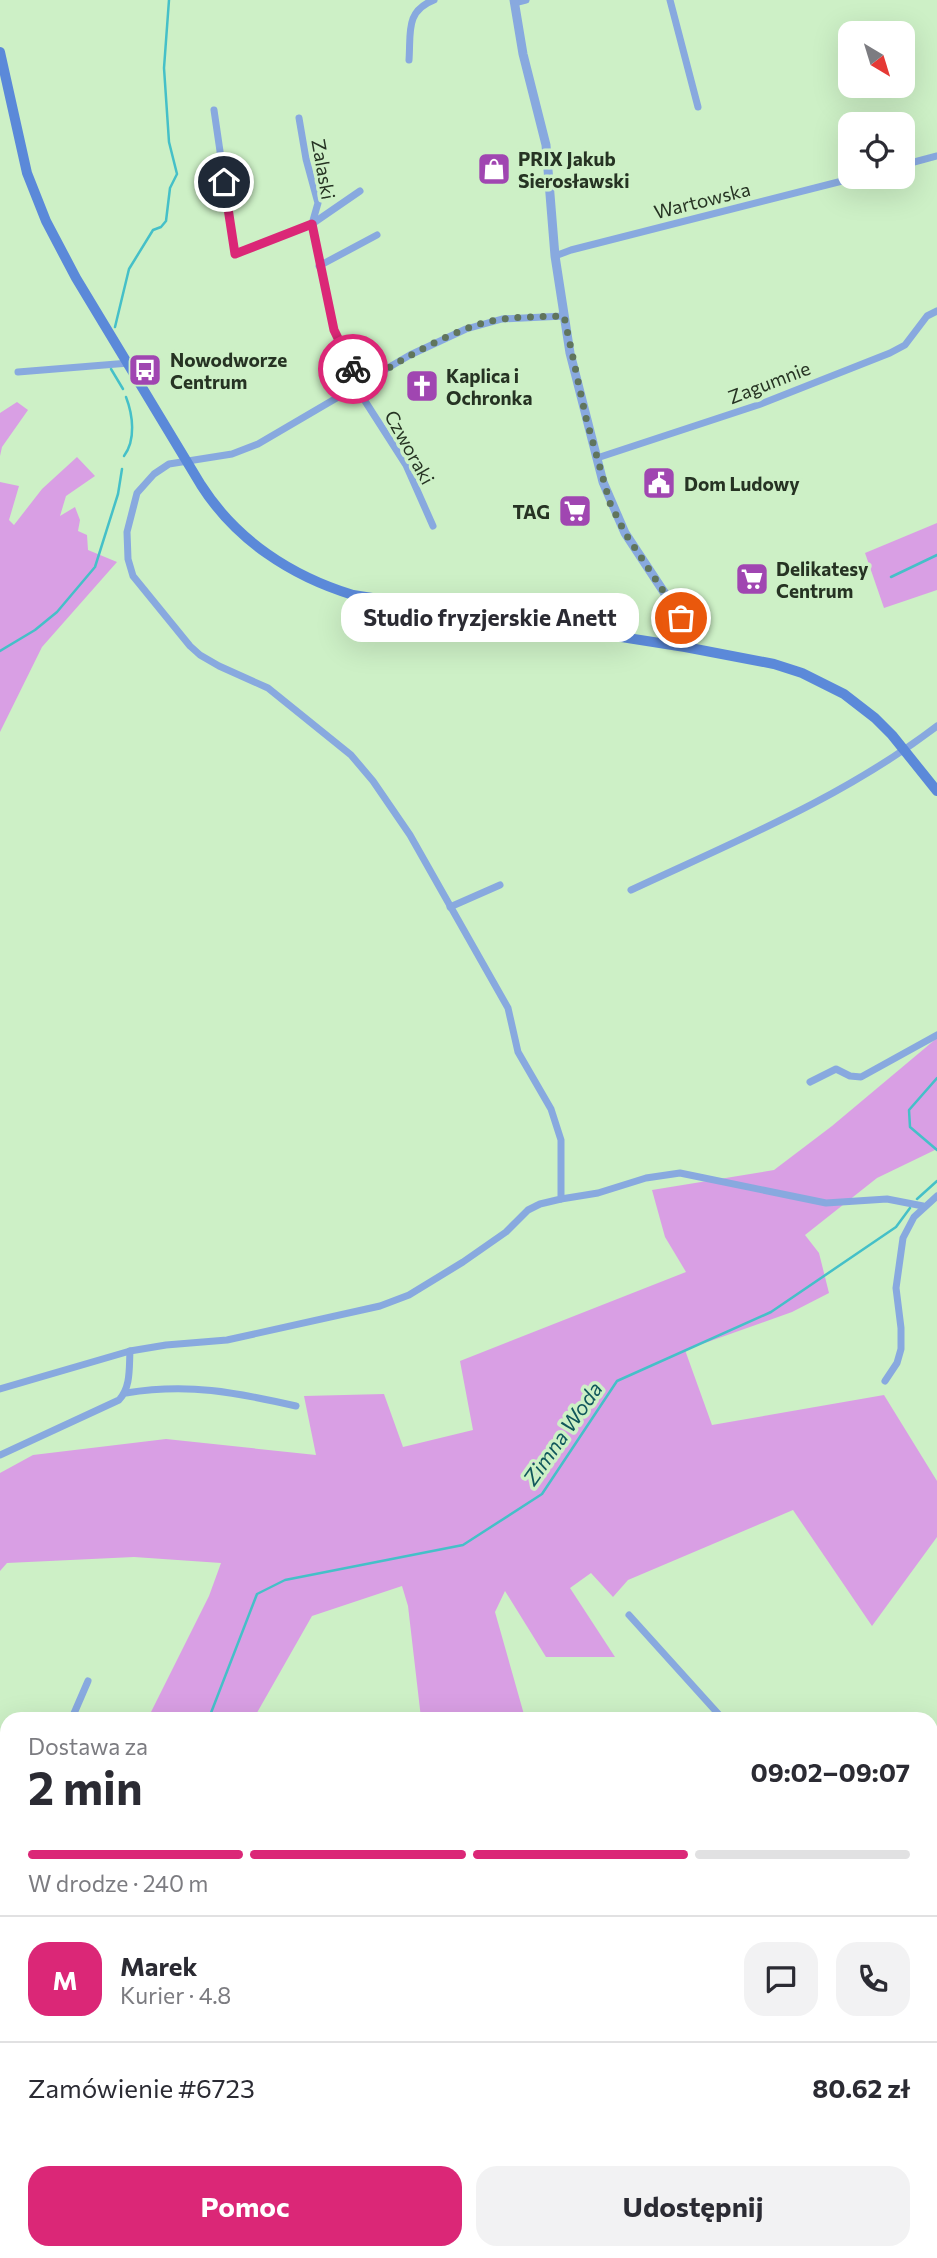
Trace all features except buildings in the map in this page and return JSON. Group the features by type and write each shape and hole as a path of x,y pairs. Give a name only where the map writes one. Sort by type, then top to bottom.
{"main road":[{"path":"0,52 27,173 35,198 64,257 212,501 233,525 264,552 310,581 374,599 685,647 790,669 826,684 875,718 937,791"}],"street":[{"path":"409,60 412,17 420,6 435,0"},
{"path":"526,0 514,1 523,54 546,145 555,256 570,353 610,503 625,533 681,618 686,633 685,647"},
{"path":"670,0 698,107"},
{"path":"214,110 235,254 312,224 360,191"},
{"name":"Zalaski","path":"299,118 306,159 318,203 312,224 319,266 334,330 359,385"},
{"path":"915,162 937,156"},
{"name":"Wartowska","path":"555,256 838,182"},
{"path":"319,266 377,235"},
{"name":"Zagumnie","path":"597,458 758,405 890,353 905,345 927,316 937,310"},
{"path":"561,1199 561,1140 551,1109 519,1052 508,1008 410,835 373,781 351,755 268,688 200,655 181,636 133,576 128,559 127,532 137,493 154,474 169,464 232,454 258,444 410,355 483,323 502,319 564,316"},
{"path":"18,372 129,363"},
{"name":"Czworaki","path":"359,385 406,465 433,526"},
{"path":"631,890 839,791 905,751 937,726"},
{"path":"450,907 500,885"},
{"path":"810,1082 836,1069 850,1076 861,1077 937,1035"},
{"path":"0,1390 130,1351 227,1340 380,1306 409,1295 463,1262 506,1232 528,1210 540,1203 598,1193 646,1178 680,1173 826,1203 887,1199 923,1206"},
{"path":"885,1381 897,1363 901,1349 901,1328 896,1305 900,1251 908,1226 923,1206 937,1196"},
{"path":"0,1455 119,1400 125,1393 130,1351"},
{"path":"125,1393 183,1387 240,1394 296,1406"},
{"path":"629,1615 717,1712"},
{"path":"75,1712 88,1681"}],"shaded area":[{"path":"17,402 28,410 2,447 0,456 0,413"},
{"path":"77,457 95,476 66,496 60,516 75,507 80,520 78,531 87,535 88,550 117,562 42,647 0,732 0,482 19,486 9,520 14,525 42,489"},
{"path":"937,523 937,590 884,608 865,553"},
{"path":"937,1038 937,1149 877,1178 805,1235 819,1253 829,1293 792,1312 685,1350 712,1425 884,1395 937,1481 937,1537 872,1626 793,1510 628,1580 613,1597 591,1573 570,1588 615,1657 546,1657 505,1591 495,1612 523,1712 420,1712 408,1606 402,1586 312,1616 257,1712 151,1712 209,1596 221,1563 134,1557 7,1563 0,1571 0,1473 33,1455 166,1439 316,1455 304,1396 384,1394 403,1447 473,1430 460,1361 686,1272 665,1237 652,1190 774,1170 832,1126"}],"waterway":[{"path":"115,327 129,269 153,230 166,221 170,188 177,174 169,142 164,68 169,0"},
{"path":"111,369 123,389"},
{"path":"124,456 130,443 132,427 126,397"},
{"path":"0,651 35,630 57,612 95,567 118,494 122,469"},
{"path":"891,577 937,555"},
{"name":"Zimna Woda","path":"937,1078 909,1110 910,1127 937,1150"},
{"name":"Zimna Woda","path":"917,1199 937,1181"},
{"name":"Zimna Woda","path":"211,1712 257,1594 285,1580 463,1545 542,1494 617,1381 771,1312 896,1227 910,1208"}],"way so far":[{"path":"353,369 361,384 410,355 483,323 502,319 564,316 570,353 610,503 625,533 681,618"}],"place":[{"name":"PRIX Jakub Sierosławski","path":"494,169"},
{"name":"Nowodworze Centrum","path":"145,370"},
{"name":"Kaplica i Ochronka","path":"422,386"},
{"name":"Dom Ludowy","path":"659,483"},
{"name":"TAG","path":"575,511"},
{"name":"Delikatesy Centrum","path":"752,579"},
{"name":"Studio fryzjerskie Anett","path":"681,618"}],"route":[{"path":"224,182 235,254 312,224 334,330 353,369"}]}
